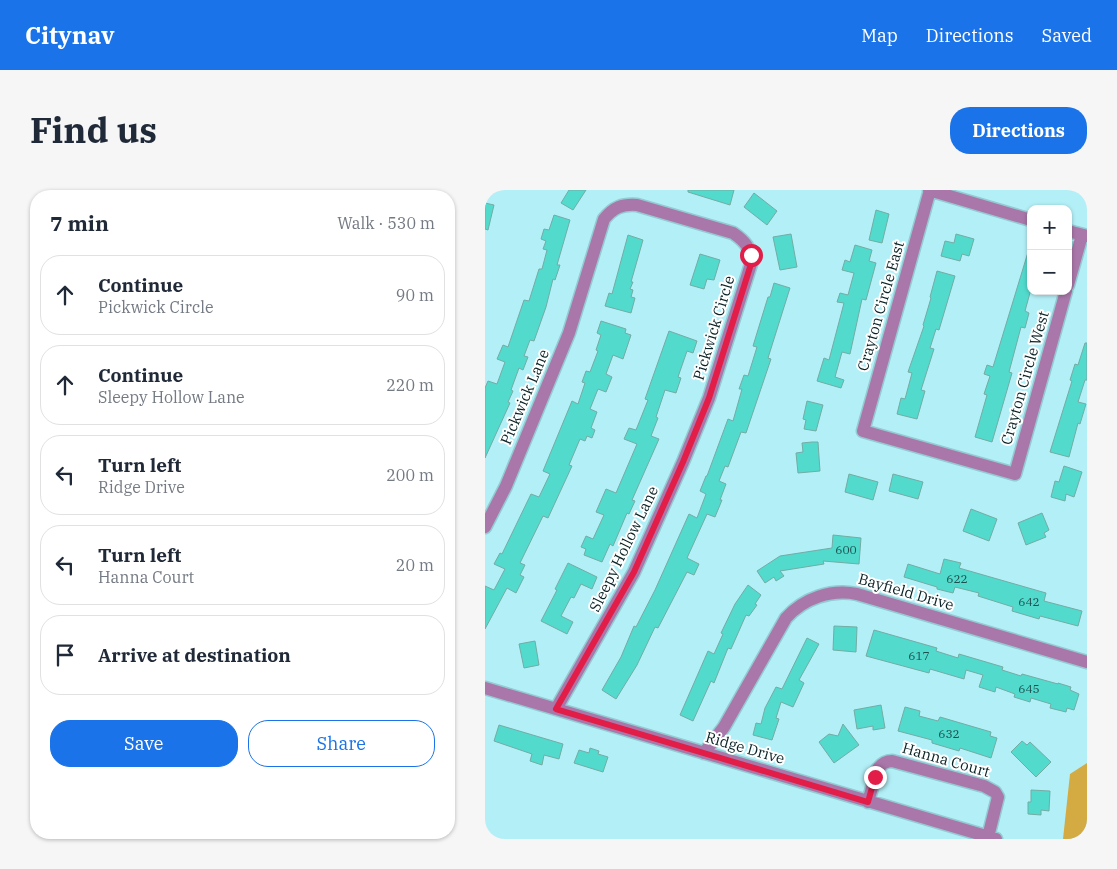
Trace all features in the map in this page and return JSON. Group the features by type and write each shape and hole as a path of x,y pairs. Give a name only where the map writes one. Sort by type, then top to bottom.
{"street":[{"path":"930,190 1027,219"},
{"name":"Crayton Circle East","path":"930,190 863,431 1015,474"},
{"name":"Pickwick Circle","path":"569,333 604,219 617,207 637,205 733,232 747,245 751,255 751,264 709,398"},
{"path":"1072,232 1085,235 1072,273"},
{"name":"Crayton Circle West","path":"1015,474 1066,295"},
{"name":"Pickwick Lane","path":"485,527 506,486 569,333"},
{"name":"Sleepy Hollow Lane","path":"556,709 634,572 709,398"},
{"name":"Bayfield Drive","path":"704,753 724,727 786,618 793,610 822,595 833,592 857,594 1087,662"},
{"name":"Ridge Drive","path":"485,688 992,838"},
{"name":"Hanna Court","path":"868,802 877,770 880,765 888,761 984,786 995,792 998,797 992,838"}],"shaded area":[{"path":"1087,763 1087,839 1063,839 1070,774"}],"building":[{"path":"569,190 586,190 573,210 561,203"},
{"path":"688,190 734,190 730,205 688,192"},
{"path":"754,193 777,211 767,225 744,207"},
{"path":"485,203 494,205 488,230 485,229"},
{"path":"876,210 889,214 882,243 869,240"},
{"path":"554,215 570,220 557,265 560,265 555,280 553,279 546,307 534,341 530,340 524,356 528,357 523,370 519,368 511,390 513,391 508,402 510,403 485,458 485,388 488,381 497,384 505,362 497,359 503,345 508,347 524,300 529,301 539,269 542,269 547,250 543,249 546,241 541,239 544,229 549,230"},
{"path":"791,234 797,267 780,270 773,237"},
{"path":"956,234 974,239 969,256 962,254 960,261 941,256 945,241 954,243"},
{"path":"628,235 643,240 631,282 633,282 630,289 633,290 631,297 635,298 631,313 605,306 609,293 612,294"},
{"path":"855,245 872,250 869,261 876,263 866,300 862,299 850,354 842,352 835,377 844,380 841,388 817,381 824,358 829,360 844,303 837,302 840,293 848,295 854,273 842,270 845,260 850,262"},
{"path":"700,254 720,260 714,280 707,279 704,289 690,285"},
{"path":"1027,256 1027,295 1029,295 1025,311 1029,313 1025,328 1021,327 1009,372 1012,373 992,442 975,437 987,395 984,394 990,376 984,374 987,365 993,367"},
{"path":"937,271 955,276 939,330 936,329 930,348 934,349 921,390 925,391 917,419 897,414 901,398 905,399 912,373 908,372 924,326"},
{"path":"774,283 790,288 768,358 771,359 746,433 741,432 728,467 725,466 719,481 726,484 720,500 722,500 715,517 707,514 687,558 699,564 694,575 687,572 658,628 655,627 637,665 616,699 602,690 621,657 634,626 636,627 655,590 689,514 697,518 706,494 700,491 728,419 733,421 742,389 739,389 744,375 748,376 757,347 753,346"},
{"path":"601,321 626,329 625,333 631,335 623,359 613,355 606,374 612,377 606,392 598,389 590,409 597,412 591,428 595,430 592,438 587,436 585,441 580,439 569,465 572,466 548,518 543,516 520,563 525,565 520,575 524,577 516,593 507,588 485,629 485,586 494,590 505,569 494,564 500,553 502,554 531,494 539,497 550,474 543,471 572,401 578,404 585,383 582,382 586,371 590,372 598,351 596,350 601,335 597,333"},
{"path":"669,331 697,341 693,353 687,351 678,377 681,378 676,393 665,390 651,436 659,439 632,500 635,501 629,514 627,513 613,546 610,544 602,562 584,555 586,549 581,547 586,536 593,539 604,515 596,512 606,489 616,493 637,444 624,439 629,428 636,430 648,400 645,399"},
{"path":"1085,343 1087,343 1087,380 1085,380 1078,402 1086,404 1080,424 1078,423 1069,457 1050,452 1072,381 1070,380 1075,364 1078,365"},
{"path":"807,401 823,405 816,431 804,429 806,420 803,419"},
{"path":"818,442 820,471 798,473 796,453 803,452 802,443"},
{"path":"1064,466 1082,472 1074,497 1066,494 1065,501 1051,497 1055,481 1059,482"},
{"path":"849,474 878,482 873,500 845,492"},
{"path":"893,474 923,482 918,499 889,491"},
{"path":"971,509 997,519 989,541 963,531"},
{"path":"1042,513 1049,530 1044,533 1046,537 1026,545 1018,523"},
{"path":"833,535 861,538 859,564 823,561 824,564 780,571 784,576 776,581 774,577 765,583 757,571 780,556 832,548"},
{"path":"944,559 961,563 959,568 1046,593 1044,601 1082,611 1078,626 1040,616 1039,619 1012,611 1013,607 978,596 979,593 955,587 953,593 904,577 908,564 940,574"},
{"path":"568,563 597,577 592,589 581,584 574,598 571,597 561,616 573,622 567,634 541,621"},
{"path":"748,585 761,595 755,604 757,605 749,616 746,615 731,649 728,648 714,683 711,681 693,721 680,715 708,651 714,654 723,634 721,633 735,604"},
{"path":"834,626 857,627 856,652 833,650"},
{"path":"874,630 937,648 936,651 958,658 959,654 1003,667 1002,670 1021,676 1022,674 1071,687 1070,690 1079,694 1074,710 1067,708 1066,712 1050,708 1051,704 1031,698 1030,702 1014,697 1015,694 996,687 995,692 979,687 983,675 966,670 964,679 930,669 929,673 866,656"},
{"path":"807,638 819,644 799,680 804,683 793,707 781,702 776,718 779,719 772,740 753,735 756,723 761,724 765,708 776,687 782,689"},
{"path":"535,641 539,665 524,668 519,644"},
{"path":"881,705 885,728 873,730 873,726 857,729 854,710"},
{"path":"905,707 920,711 919,716 938,721 940,717 991,732 990,736 997,738 991,758 960,748 959,751 932,743 932,740 898,731"},
{"path":"843,724 859,745 834,763 819,742 829,734 838,736"},
{"path":"499,725 563,744 559,759 544,755 542,765 530,761 532,754 494,741"},
{"path":"1022,741 1027,745 1030,742 1051,762 1036,777 1011,752"},
{"path":"590,748 599,751 598,754 608,757 603,772 574,763 579,750 589,753"},
{"path":"1031,790 1050,791 1049,811 1041,810 1041,815 1028,814"}],"route":[{"path":"751,255 751,264 709,398 659,518 634,572 556,709 868,802 875,777"}]}
